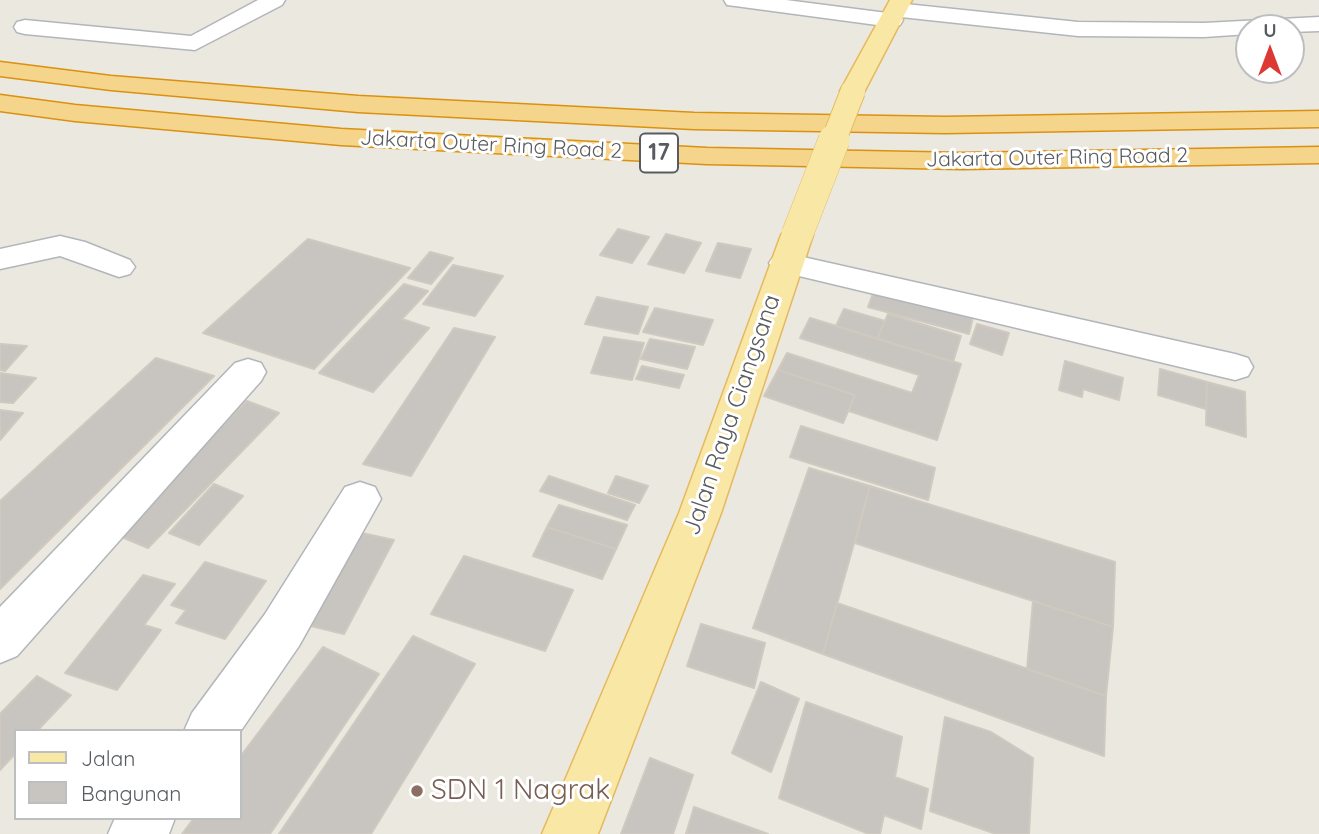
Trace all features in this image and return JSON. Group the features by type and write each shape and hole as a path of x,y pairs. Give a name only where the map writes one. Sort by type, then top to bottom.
{"highway":[{"name":"Jakarta Outer Ring Road 2","path":"0,69 111,82 358,104 694,121 945,125 1319,119"},
{"name":"Jakarta Outer Ring Road 2","path":"0,103 75,113 341,137 707,156 962,161 1319,155"}],"main road":[{"name":"Jalan Raya Ciangsana","path":"570,834 700,513 791,249 853,91 896,10"}],"street":[{"path":"25,27 195,43 274,0"},
{"path":"735,0 896,10 1078,29 1204,30 1319,24"},
{"path":"0,259 60,246 119,267"},
{"path":"791,249 1235,367"},
{"path":"0,640 248,372"},
{"path":"211,729 282,630 360,499"}],"building":[{"path":"618,229 649,237 632,263 600,255"},
{"path":"666,234 701,243 684,273 648,264"},
{"path":"308,239 410,268 314,369 203,333"},
{"path":"718,243 751,249 740,278 706,271"},
{"path":"430,252 453,258 431,284 408,278"},
{"path":"453,265 503,276 475,316 423,304"},
{"path":"404,284 428,291 402,319 429,328 373,392 319,373"},
{"path":"874,291 973,317 969,334 868,307"},
{"path":"597,297 648,307 638,334 585,324"},
{"path":"655,308 713,320 703,345 643,332"},
{"path":"844,309 885,321 877,339 836,326"},
{"path":"888,314 961,336 953,362 877,339"},
{"path":"810,318 961,364 937,440 849,411 855,395 778,370 787,353 912,393 919,375 800,338"},
{"path":"977,324 1009,333 1002,355 970,344"},
{"path":"454,328 495,337 411,476 363,464"},
{"path":"604,337 644,343 632,380 591,373"},
{"path":"650,339 695,347 687,369 641,359"},
{"path":"0,344 27,346 5,371 0,370"},
{"path":"156,358 214,376 0,589 0,501"},
{"path":"1065,361 1123,378 1119,400 1083,389 1082,397 1059,390"},
{"path":"642,366 684,375 679,388 636,379"},
{"path":"1160,369 1207,382 1206,409 1158,395"},
{"path":"778,370 855,395 843,423 764,396"},
{"path":"0,373 36,378 13,403 0,402"},
{"path":"1207,382 1245,392 1246,437 1206,425"},
{"path":"247,401 279,413 148,548 112,533"},
{"path":"0,410 23,413 0,440"},
{"path":"801,426 935,468 928,500 790,457"},
{"path":"809,468 870,486 823,654 753,628"},
{"path":"549,476 635,505 627,520 540,491"},
{"path":"616,476 648,486 639,503 608,493"},
{"path":"214,484 243,496 199,545 169,533"},
{"path":"870,486 1115,562 1113,627 855,543"},
{"path":"559,505 627,525 616,549 547,527"},
{"path":"547,527 616,549 602,579 533,556"},
{"path":"348,530 394,540 344,634 294,622"},
{"path":"464,556 573,590 545,651 431,614"},
{"path":"205,562 266,581 225,639 176,623 186,610 171,605"},
{"path":"143,575 175,584 144,625 161,630 117,690 65,673"},
{"path":"1033,601 1113,627 1106,696 1027,669"},
{"path":"837,603 1106,696 1104,756 823,654"},
{"path":"701,624 765,643 754,688 687,666"},
{"path":"413,636 475,664 371,834 279,834"},
{"path":"323,647 379,674 270,834 182,834 192,820 242,820 242,754"},
{"path":"37,676 71,695 39,729 14,729 14,755 0,770 0,714"},
{"path":"761,682 799,699 771,772 732,753"},
{"path":"806,702 902,737 895,777 928,789 921,829 884,815 880,834 869,834 779,798"},
{"path":"945,717 991,732 1033,758 1029,834 996,834 930,811"},
{"path":"650,758 693,775 673,834 621,834"},
{"path":"694,807 768,834 686,834"}],"place":[{"name":"SDN 1 Nagrak","path":"417,791"}]}
